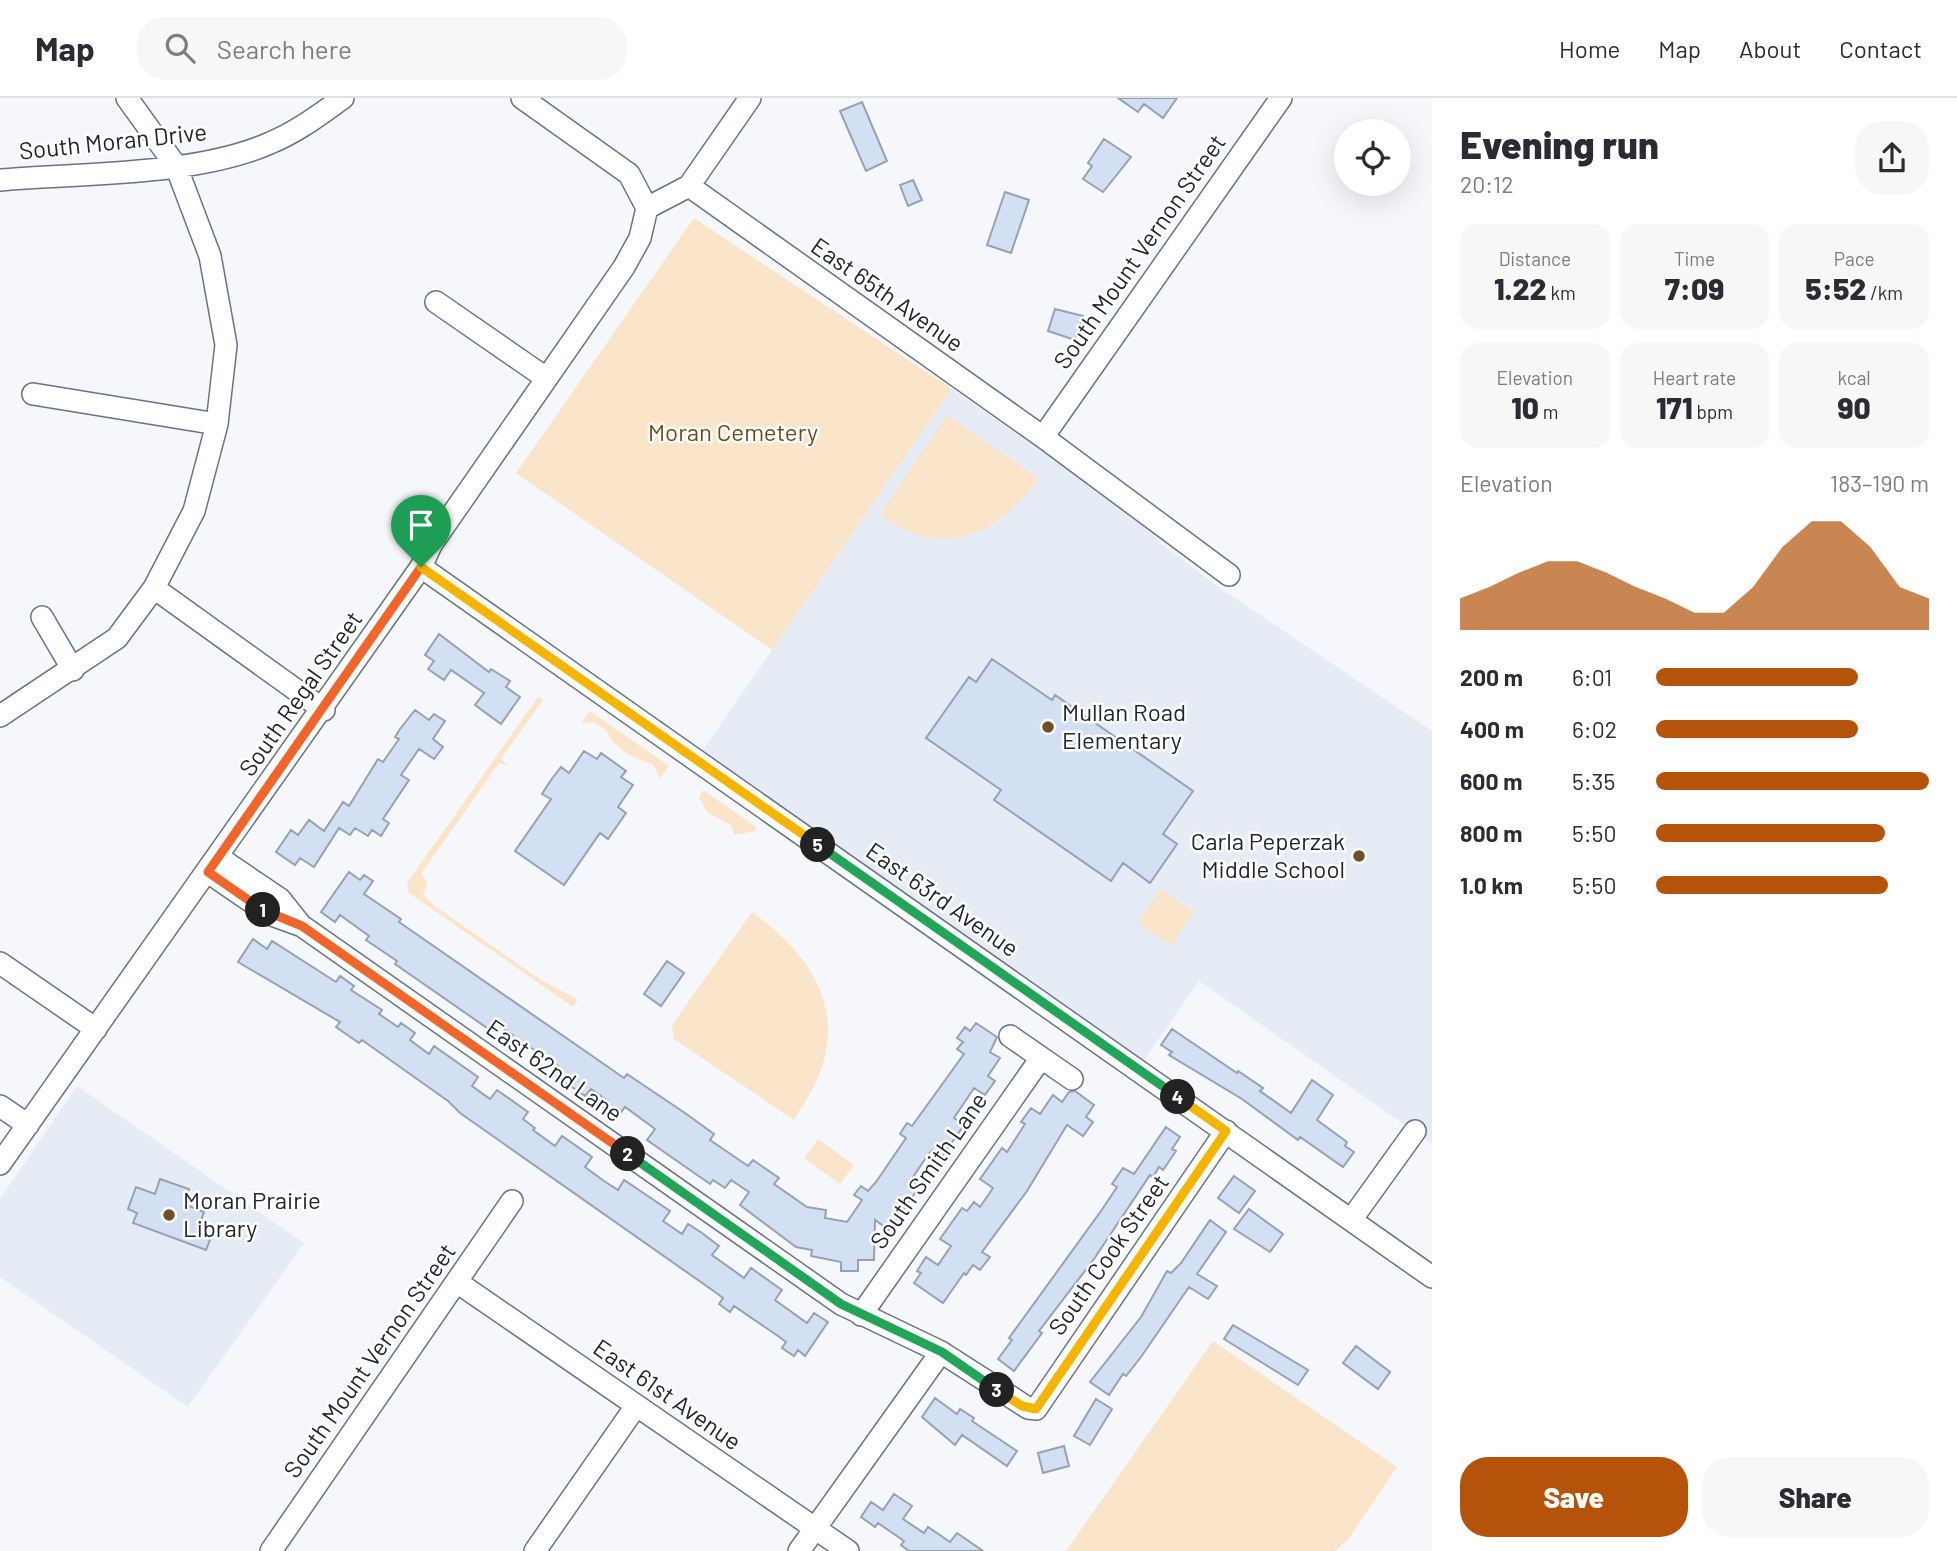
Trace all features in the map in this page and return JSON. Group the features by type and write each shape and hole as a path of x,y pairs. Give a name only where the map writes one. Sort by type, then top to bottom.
{"street":[{"path":"0,716 73,670 117,638 154,588 194,511 217,424 226,345 210,256 176,166 127,98"},
{"name":"South Moran Drive","path":"0,180 176,166 269,144 309,123 342,98"},
{"path":"523,98 629,174 647,208 689,187 750,98"},
{"name":"South Mount Vernon Street","path":"1043,437 1281,98"},
{"name":"East 65th Avenue","path":"689,187 1043,437 1229,575"},
{"name":"South Regal Street","path":"0,1164 324,710 421,567 431,545 624,267 640,238 647,208"},
{"path":"436,302 545,378"},
{"path":"33,394 217,424"},
{"name":"East 63rd Avenue","path":"421,567 1432,1277"},
{"path":"154,588 324,710"},
{"path":"42,617 73,670"},
{"name":"East 62nd Lane","path":"213,864 258,884 280,899 302,926"},
{"name":"East 62nd Lane","path":"213,864 269,914 302,926 861,1315 942,1352 1014,1402 1036,1409"},
{"path":"0,963 96,1029"},
{"path":"1010,1036 1072,1079"},
{"name":"South Smith Lane","path":"861,1315 1041,1058"},
{"path":"0,1106 23,1132"},
{"path":"0,1127 23,1132"},
{"name":"South Cook Street","path":"1036,1409 1226,1131"},
{"path":"1351,1220 1415,1131"},
{"name":"South Mount Vernon Street","path":"271,1551 512,1201"},
{"name":"East 61st Avenue","path":"457,1282 848,1551"},
{"path":"799,1551 942,1352"},
{"path":"535,1551 636,1406"}],"shaded area":[{"name":"Mullan Road Elementary","path":"952,389 1119,504 1162,544 1220,588 1432,731 1432,1144 1199,981 1144,1060 703,750"},
{"path":"77,1086 304,1243 188,1407 0,1277 0,1199"}],"green space":[{"name":"Moran Cemetery","path":"694,218 952,389 772,650 516,473"},
{"path":"947,415 1039,479 1015,506 987,527 972,534 937,539 909,531 880,515"},
{"path":"538,697 543,700 501,759 508,766 499,763 421,874 428,882 423,895 538,978 578,1000 573,1007 409,893 407,883"},
{"path":"590,711 669,766 660,779 653,765 629,755 613,742 605,729 593,722 581,724"},
{"path":"703,790 755,826 756,831 734,835 731,825 707,812 699,797"},
{"path":"1161,889 1194,912 1171,946 1137,923"},
{"path":"752,912 789,943 804,961 824,1002 828,1024 827,1047 818,1078 794,1120 674,1039 672,1025"},
{"path":"818,1139 854,1165 840,1184 804,1158"},
{"path":"1213,1341 1397,1467 1347,1541 1335,1551 1066,1551"}],"building":[{"path":"1118,98 1177,98 1163,118 1144,104 1138,112"},
{"path":"862,102 887,161 866,171 840,111"},
{"path":"1104,139 1131,157 1103,192 1083,179 1092,166 1088,163"},
{"path":"913,180 922,200 908,206 900,185"},
{"path":"1005,192 1029,200 1011,253 987,245"},
{"path":"1055,309 1083,316 1075,340 1048,331"},
{"path":"439,634 489,672 491,669 510,681 506,687 520,697 501,724 475,705 484,693 451,670 444,680 428,669 434,661 425,655"},
{"path":"992,659 1052,700 1055,695 1193,791 1163,834 1177,844 1150,883 1123,863 1111,881 994,800 1001,790 926,738 969,677 976,682"},
{"path":"415,710 429,720 434,714 445,721 433,739 443,747 434,759 419,749 401,775 409,780 383,819 389,823 381,836 372,830 368,836 355,828 350,835 339,828 314,867 300,858 295,865 276,852 291,830 298,835 309,820 324,831 343,802 349,806 378,759 383,762 399,739 395,737"},
{"path":"584,751 597,759 601,753 626,771 621,777 633,785 618,807 626,813 608,839 600,833 564,885 515,851 551,799 542,794 551,780 561,767 569,773"},
{"path":"349,872 360,880 364,875 373,881 364,894 401,919 399,922 624,1078 627,1074 685,1113 714,1134 710,1140 748,1166 753,1160 779,1178 774,1184 807,1207 826,1210 825,1218 847,1222 862,1200 854,1195 861,1186 868,1191 876,1182 906,1138 900,1134 907,1123 912,1126 964,1054 957,1049 963,1042 957,1038 965,1027 970,1031 976,1023 997,1037 990,1052 1000,1058 988,1076 995,1081 985,1095 974,1088 954,1118 964,1125 942,1157 932,1150 923,1162 911,1180 920,1186 889,1230 875,1220 874,1260 858,1260 858,1271 841,1271 841,1262 811,1256 812,1250 796,1247 740,1205 749,1192 731,1180 725,1188 713,1180 710,1184 647,1140 655,1129 625,1107 616,1119 603,1109 608,1101 591,1089 585,1096 553,1074 558,1066 527,1045 522,1052 508,1043 513,1035 495,1023 490,1030 395,964 397,961 366,940 369,936 340,915 335,922 321,912"},
{"path":"253,939 267,949 272,941 336,982 340,976 354,986 351,990 382,1010 379,1014 398,1027 401,1023 415,1033 410,1040 429,1054 434,1046 478,1077 472,1086 490,1099 497,1090 528,1112 523,1119 555,1146 562,1136 592,1157 585,1167 604,1181 618,1190 624,1180 670,1211 663,1221 682,1234 688,1224 702,1233 719,1246 712,1255 744,1278 751,1268 782,1290 775,1300 807,1323 814,1313 828,1322 805,1356 798,1350 794,1356 782,1348 786,1342 734,1306 730,1312 719,1304 723,1298 715,1292 460,1113 448,1101 362,1040 359,1043 336,1027 340,1022 238,962"},
{"path":"667,961 684,973 661,1006 644,994"},
{"path":"1172,1029 1263,1088 1260,1091 1291,1113 1312,1080 1333,1095 1317,1120 1347,1142 1345,1146 1354,1152 1343,1167 1300,1137 1298,1140 1242,1099 1169,1055 1172,1052 1161,1045"},
{"path":"1075,1091 1094,1105 1086,1117 1093,1122 1083,1136 1067,1125 1027,1191 982,1252 990,1257 980,1270 973,1265 966,1275 964,1273 943,1303 914,1283 921,1273 917,1271 926,1257 938,1265 951,1246 940,1239 962,1208 967,1211 974,1202 980,1207 993,1188 980,1179 1002,1148 1007,1152 1025,1124 1021,1122 1031,1108 1040,1114 1053,1095 1062,1102 1069,1092"},
{"path":"1166,1127 1180,1137 1172,1149 1176,1151 1163,1170 1159,1167 1153,1177 1150,1175 1094,1259 1039,1331 1042,1333 1014,1371 998,1359 1012,1340 1009,1338 1101,1211 1117,1187 1112,1184 1123,1168 1134,1174"},
{"path":"1234,1176 1255,1191 1239,1213 1218,1198"},
{"name":"Moran Prairie Library","path":"160,1179 189,1189 184,1204 204,1212 197,1232 211,1237 206,1250 133,1223 137,1213 128,1209 136,1187 155,1194"},
{"path":"1249,1209 1283,1234 1270,1252 1234,1229"},
{"path":"1210,1220 1226,1232 1197,1274 1217,1286 1208,1299 1189,1287 1141,1357 1126,1376 1123,1374 1109,1395 1090,1382 1141,1317 1167,1271 1171,1273 1181,1263"},
{"path":"1233,1325 1308,1370 1298,1385 1224,1339"},
{"path":"1356,1346 1390,1372 1378,1389 1343,1363"},
{"path":"935,1398 957,1414 960,1409 974,1418 972,1421 1017,1451 1007,1466 962,1435 955,1445 922,1417"},
{"path":"1096,1399 1112,1409 1090,1445 1074,1436"},
{"path":"1064,1446 1069,1466 1043,1473 1038,1453"},
{"path":"894,1494 912,1506 903,1519 924,1533 928,1527 950,1542 957,1533 983,1551 909,1551 901,1545 904,1541 878,1523 875,1527 861,1517 871,1502 883,1510"}],"place":[{"name":"Mullan Road Elementary","path":"1048,727"},
{"name":"Carla Peperzak Middle School","path":"1359,856"},
{"name":"Moran Prairie Library","path":"169,1215"}],"route":[{"path":"421,567 1226,1131 1036,1409 1014,1402 942,1352 841,1304 302,926 269,914 208,872 324,710 421,567"}]}
